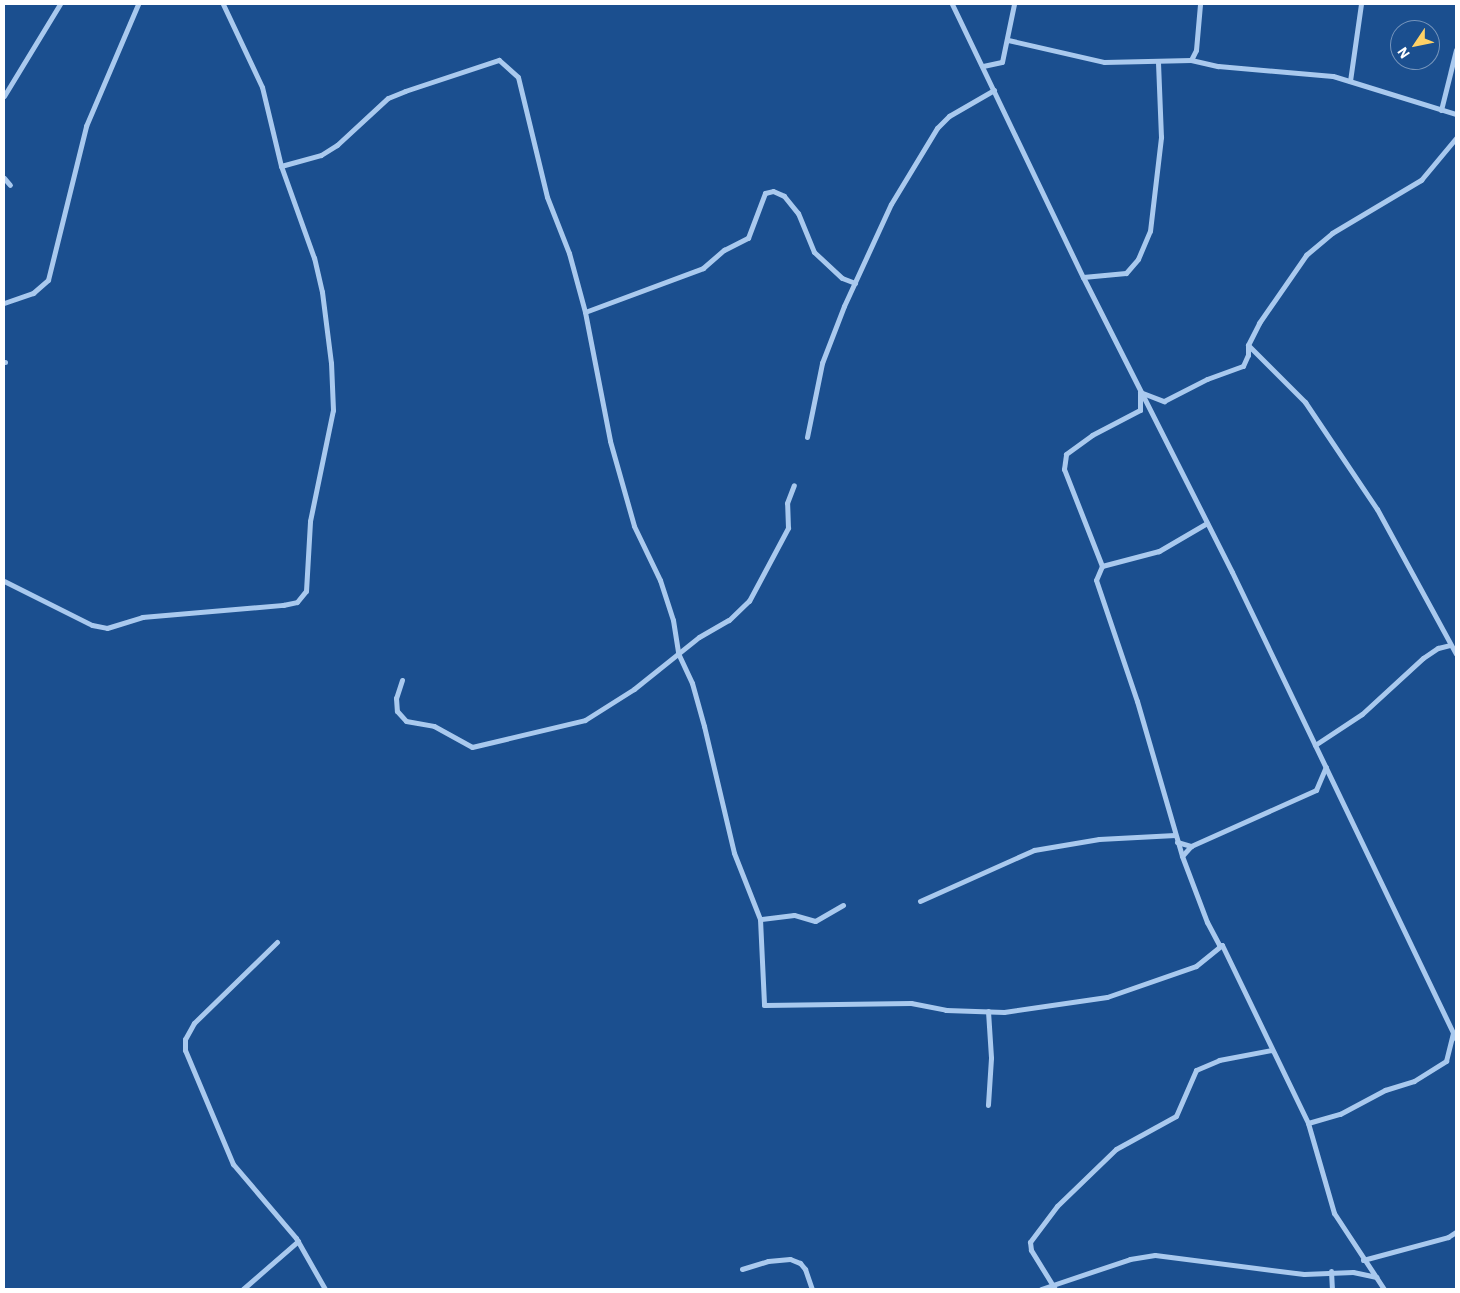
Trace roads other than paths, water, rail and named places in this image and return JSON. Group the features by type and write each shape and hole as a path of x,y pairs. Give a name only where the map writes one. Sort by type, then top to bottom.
{"street":[{"path":"4,96 60,4"},
{"path":"4,303 33,293 48,280 86,126 138,4"},
{"path":"4,581 92,625 107,628 142,617 283,606 297,602 306,591 310,521 333,410 331,363 314,258 281,166 262,87 223,4"},
{"path":"952,4 984,66 1083,276 1207,523 1326,767 1456,1039"},
{"path":"984,66 1002,62 1014,4"},
{"path":"1191,60 1196,50 1200,4"},
{"path":"1350,81 1361,4"},
{"path":"1008,40 1104,62 1191,60 1218,66 1304,72 1350,81 1456,114"},
{"path":"1442,110 1456,50"},
{"path":"281,166 321,155 337,145 388,98 499,60 518,77 547,197 569,252 585,312 610,441 634,526 660,580 673,620 678,653 692,683 734,853 760,919 764,1005 911,1003 946,1010 988,1011 1107,997 1196,966 1222,945"},
{"path":"1083,276 1126,273 1138,259 1150,231 1161,137 1158,62"},
{"path":"807,437 822,363 855,283 891,204 937,128 950,116 994,90"},
{"path":"1140,392 1164,401 1207,379 1243,366 1248,355 1248,346 1267,310 1316,244 1421,180 1456,138"},
{"path":"4,178 10,186"},
{"path":"585,312 704,268 724,250 748,238 765,194 773,191 784,196 798,214 814,252 842,278 855,283"},
{"path":"1248,346 1305,402 1377,509 1456,654"},
{"path":"1140,392 1140,410 1072,447 1064,461 1073,493 1102,566 1096,580 1137,701 1177,842 1207,922 1218,946 1222,945"},
{"path":"402,680 396,698 397,711 406,721 434,726 472,747 484,746 531,730 585,720 634,689 678,653 729,620 749,602 788,528 788,503 794,484"},
{"path":"1102,566 1159,551 1207,523"},
{"path":"1315,745 1362,714 1423,658 1438,648 1450,645"},
{"path":"1182,856 1191,846 1316,790 1326,767"},
{"path":"920,901 1034,850 1099,839 1175,834"},
{"path":"1177,842 1191,846"},
{"path":"760,919 794,915 815,921 843,905"},
{"path":"277,942 194,1022 185,1039 185,1050 233,1164 298,1241 325,1289"},
{"path":"1222,945 1308,1122 1334,1213 1363,1260 1384,1289"},
{"path":"988,1011 991,1058 988,1105"},
{"path":"1308,1122 1340,1114 1430,1071 1446,1061 1454,1033"},
{"path":"1054,1287 1031,1250 1030,1242 1057,1206 1116,1149 1176,1116 1196,1070 1219,1060 1272,1050"},
{"path":"1363,1260 1448,1237 1456,1232"},
{"path":"243,1289 298,1241"},
{"path":"1042,1289 1054,1287 1130,1259 1156,1255 1304,1274 1331,1272 1376,1277"},
{"path":"742,1269 768,1261 790,1259 800,1263 805,1269 812,1289"},
{"path":"1331,1272 1332,1289"}]}
